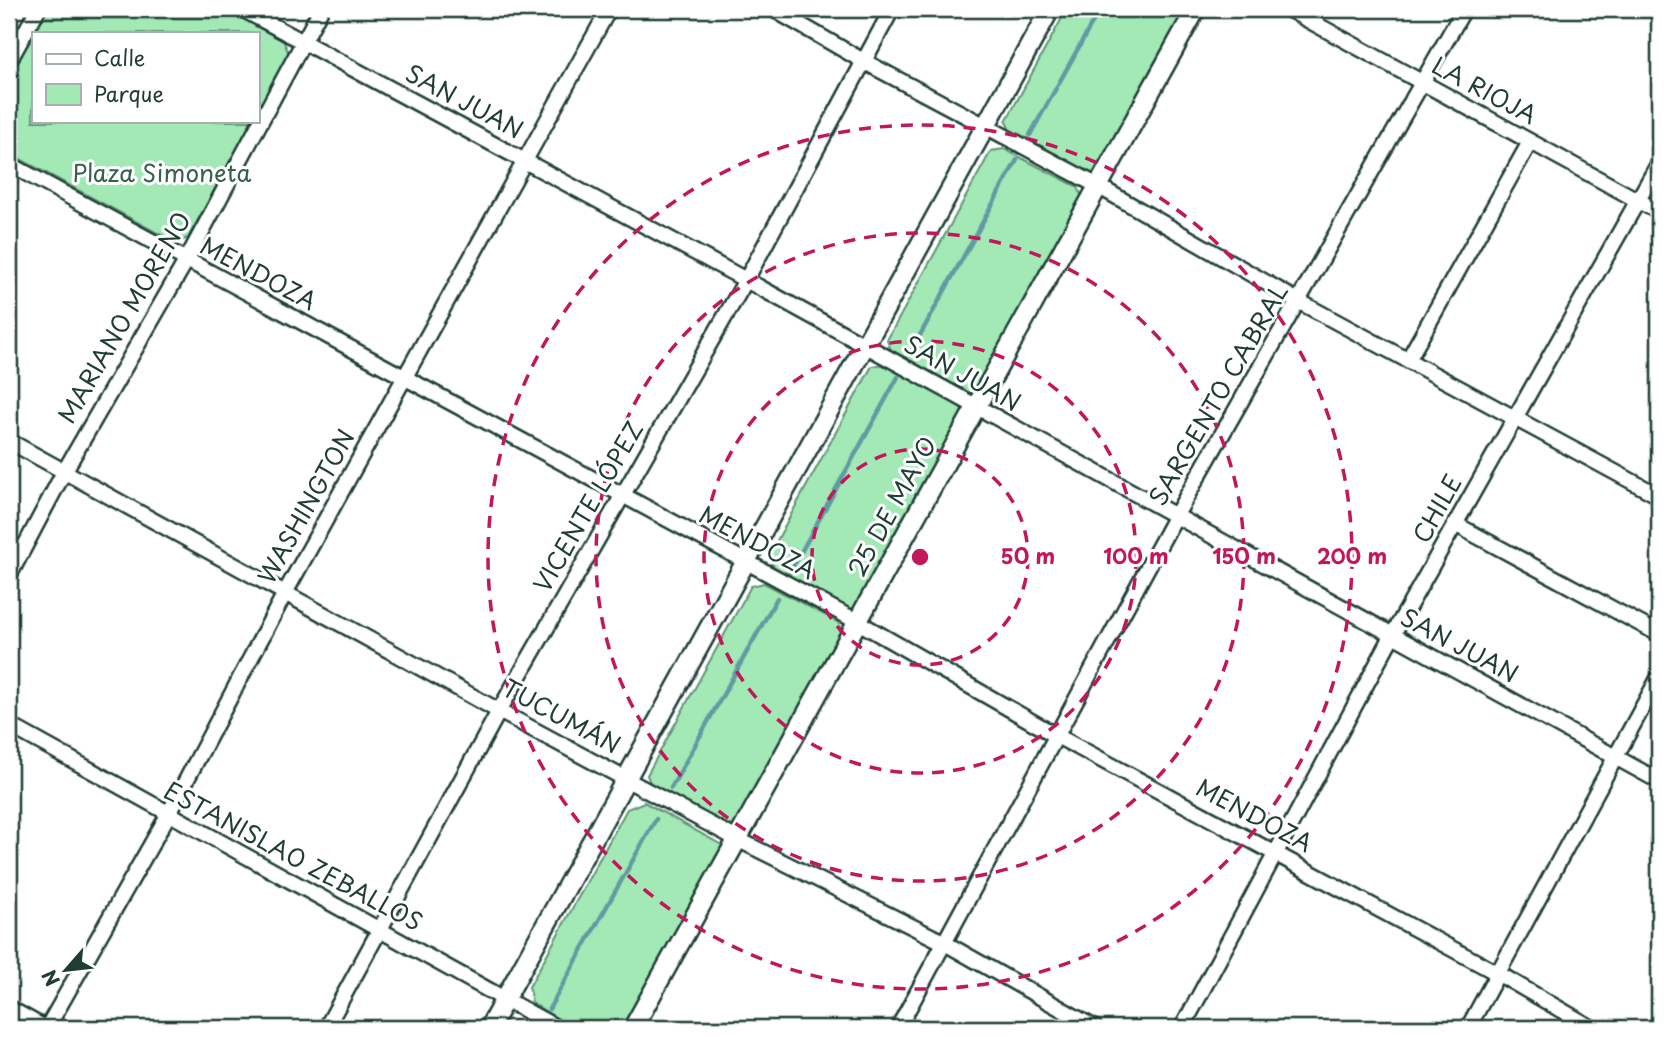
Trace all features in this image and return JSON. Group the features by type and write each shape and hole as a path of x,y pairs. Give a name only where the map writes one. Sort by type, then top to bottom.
{"street":[{"path":"9,61 38,9"},
{"name":"SAN JUAN","path":"242,9 526,160 1659,781"},
{"name":"MARIANO MORENO","path":"9,576 64,472 186,261 321,9"},
{"name":"WASHINGTON","path":"46,1028 168,816 285,593 609,9"},
{"path":"773,9 865,62 1098,186 1298,301 1659,496"},
{"name":"VICENTE LÓPEZ","path":"326,1028 499,710 746,280 892,9"},
{"path":"489,1028 1050,9"},
{"name":"25 DE MAYO","path":"633,1028 1196,9"},
{"name":"LA RIOJA","path":"1288,9 1659,212"},
{"name":"SARGENTO CABRAL","path":"898,1028 1175,517 1464,9"},
{"path":"1408,360 1530,142"},
{"name":"CHILE","path":"1182,1028 1278,855 1392,636 1659,163"},
{"name":"MENDOZA","path":"9,164 858,622 1057,736 1499,974 1592,1028"},
{"name":"TUCUMÁN","path":"9,441 737,839 943,942 1095,1028"},
{"path":"1455,524 1659,634"},
{"path":"1468,1028 1659,677"},
{"name":"ESTANISLAO ZEBALLOS","path":"9,725 168,816 382,929 556,1028"},
{"path":"9,1008 46,1028"}],"green space":[{"name":"Plaza Simoneta","path":"46,9 228,9 283,40 289,54 259,107 259,32 33,32"},
{"path":"1067,9 1189,9 1097,172 1085,174 1010,131 1006,121"},
{"name":"Plaza Simoneta","path":"32,34 32,122 251,122 188,238 176,243 9,153 9,74"},
{"path":"1004,149 1078,187 1083,200 978,391 966,394 891,350 887,340 991,151"},
{"path":"885,364 959,402 964,416 859,607 848,609 773,566 769,555 872,366"},
{"path":"764,583 838,622 843,635 738,826 726,829 651,785 647,775 751,586"},
{"path":"644,802 722,845 723,855 627,1028 573,1028 532,1003 529,987 627,809"}],"waterway":[{"path":"1030,135 1100,9"},
{"path":"909,355 1017,160"},
{"path":"790,572 898,377"},
{"path":"671,788 777,598"},
{"path":"549,1009 656,819"}]}
